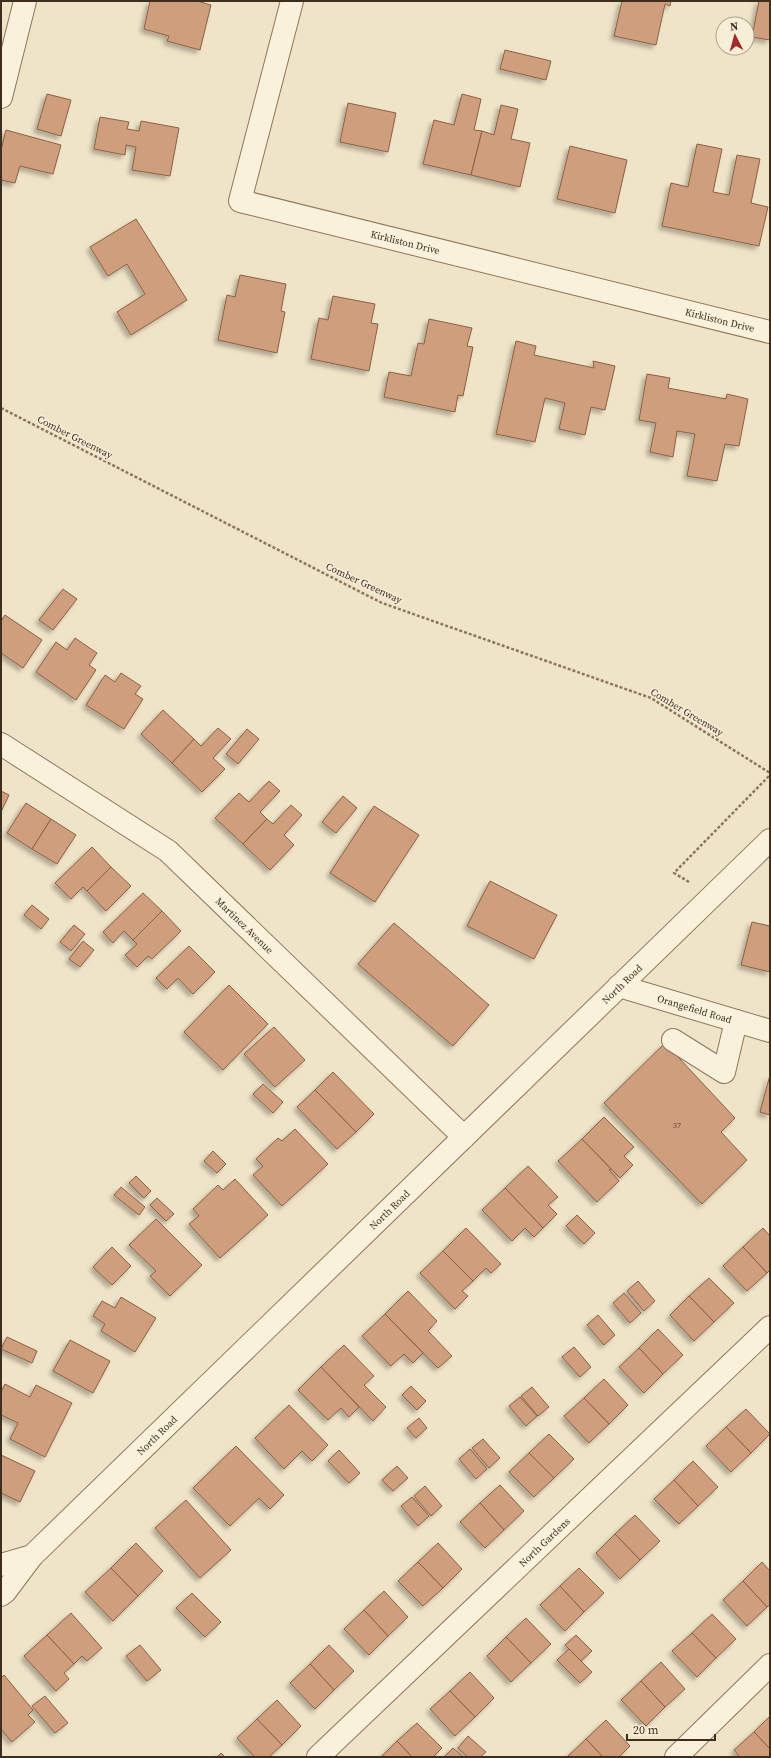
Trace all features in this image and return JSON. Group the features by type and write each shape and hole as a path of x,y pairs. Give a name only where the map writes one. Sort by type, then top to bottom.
{"street":[{"path":"1,97 25,1"},
{"name":"Kirkliston Drive","path":"292,1 240,201 770,332"},
{"name":"Martinez Avenue","path":"1,744 168,851 464,1137"},
{"name":"North Road","path":"1,1565 32,1556 770,840"},
{"name":"Orangefield Road","path":"619,986 770,1031"},
{"path":"673,1040 724,1072 736,1021"},
{"name":"North Gardens","path":"318,1757 770,1327"},
{"path":"1,1595 5,1592 32,1556"},
{"path":"676,1757 770,1665"}],"path":[{"name":"Comber Greenway","path":"1,408 382,603 652,698 770,774"},
{"path":"674,873 770,774"}],"building":[{"path":"150,1 197,1 211,5 200,50 167,41 169,36 144,29"},
{"path":"622,1 671,1 670,6 665,4 656,45 614,36"},
{"path":"759,1 770,1 770,40 755,38 755,22"},
{"path":"505,50 551,61 546,80 500,69"},
{"path":"47,94 71,100 61,136 37,129"},
{"path":"462,94 481,99 474,130 482,131 471,175 423,164 434,120 454,125"},
{"path":"348,103 396,113 388,152 340,142"},
{"path":"501,105 518,109 511,139 530,143 520,187 471,175 482,131 494,135"},
{"path":"100,117 129,122 127,129 139,131 141,121 179,128 170,176 132,170 136,147 126,145 125,155 94,149"},
{"path":"6,130 61,145 53,174 20,166 15,183 1,180 1,150"},
{"path":"697,144 722,149 713,192 729,195 737,155 760,159 751,203 768,207 759,246 662,226 671,183 688,187"},
{"path":"570,146 627,160 615,213 557,199"},
{"path":"136,219 187,300 131,335 117,312 145,294 127,264 108,276 90,247"},
{"path":"240,275 286,284 281,311 285,312 277,353 218,340 227,295 235,297"},
{"path":"333,296 375,304 371,323 378,324 369,371 311,359 319,318 328,320"},
{"path":"429,319 472,328 467,346 473,347 463,396 458,395 455,412 384,397 389,372 411,376 418,343 424,344"},
{"path":"516,341 536,346 534,355 594,368 593,361 615,366 605,410 591,407 585,435 559,429 565,403 545,398 535,442 496,434"},
{"path":"647,374 670,378 668,388 726,399 727,394 748,399 739,446 725,444 717,481 687,476 695,434 677,431 673,457 650,452 656,423 639,420"},
{"path":"63,589 77,599 53,630 39,620"},
{"path":"5,615 42,640 23,668 1,653 1,621"},
{"path":"75,638 97,653 89,665 96,670 76,700 36,672 56,642 67,650"},
{"path":"121,673 141,686 135,694 143,699 124,729 86,705 105,675 115,682"},
{"path":"163,710 194,739 172,763 141,734"},
{"path":"218,728 231,739 213,758 225,769 202,792 172,763 194,739 201,746"},
{"path":"247,729 259,739 238,764 226,754"},
{"path":"269,781 280,791 260,812 267,819 243,844 215,818 239,793 249,802"},
{"path":"1,791 9,795 1,812"},
{"path":"343,796 357,808 336,833 322,822"},
{"path":"26,803 51,819 32,849 7,833"},
{"path":"291,805 302,815 284,835 294,845 270,870 243,844 267,819 273,824"},
{"path":"374,806 419,835 375,902 330,873"},
{"path":"51,819 76,835 57,864 32,849"},
{"path":"92,847 111,867 87,891 83,887 71,899 55,883"},
{"path":"111,867 131,886 106,911 87,891"},
{"path":"490,881 557,915 534,959 467,926"},
{"path":"143,893 162,911 133,940 124,931 113,943 103,932"},
{"path":"32,905 49,919 41,929 24,915"},
{"path":"162,911 181,931 152,959 148,956 137,967 125,955 137,944 133,940"},
{"path":"752,922 770,926 770,972 741,965"},
{"path":"394,923 489,1005 453,1046 358,964"},
{"path":"74,925 85,934 71,951 60,942"},
{"path":"83,941 94,950 80,967 69,959"},
{"path":"189,946 215,972 193,994 178,978 167,989 156,978"},
{"path":"229,985 268,1024 223,1070 184,1032"},
{"path":"274,1027 305,1060 275,1087 244,1054"},
{"path":"665,1043 735,1118 721,1132 747,1160 702,1204 604,1103"},
{"path":"333,1072 374,1114 356,1132 315,1090"},
{"path":"770,1075 770,1115 760,1112"},
{"path":"263,1084 283,1102 273,1113 253,1094"},
{"path":"315,1090 356,1132 337,1149 297,1107"},
{"path":"604,1117 634,1147 624,1156 633,1165 620,1178 582,1139"},
{"path":"295,1129 328,1164 282,1206 253,1175 263,1166 256,1159 278,1138 282,1141"},
{"path":"582,1139 611,1169 609,1170 619,1181 597,1202 558,1161"},
{"path":"213,1151 226,1164 217,1173 204,1161"},
{"path":"528,1166 558,1197 548,1205 557,1214 543,1228 505,1188"},
{"path":"136,1176 151,1191 144,1198 129,1183"},
{"path":"235,1179 268,1215 220,1258 189,1224 199,1216 193,1209 218,1185 223,1190"},
{"path":"121,1187 145,1207 139,1215 114,1195"},
{"path":"505,1188 543,1228 534,1237 525,1228 512,1241 482,1210"},
{"path":"157,1198 174,1214 166,1221 150,1205"},
{"path":"577,1215 595,1233 584,1244 566,1226"},
{"path":"156,1219 202,1265 170,1296 150,1276 156,1271 129,1245"},
{"path":"466,1228 501,1264 491,1273 486,1268 473,1281 443,1251"},
{"path":"763,1228 770,1236 770,1270 767,1273 743,1247"},
{"path":"112,1247 131,1266 112,1285 93,1267"},
{"path":"743,1247 767,1273 747,1291 723,1266"},
{"path":"443,1251 473,1281 462,1291 468,1296 455,1309 420,1273"},
{"path":"709,1278 734,1303 714,1322 689,1296"},
{"path":"638,1281 655,1301 644,1311 627,1291"},
{"path":"408,1291 437,1321 428,1331 452,1356 438,1368 385,1314"},
{"path":"624,1293 641,1313 630,1323 613,1303"},
{"path":"689,1296 714,1322 694,1341 670,1315"},
{"path":"121,1297 156,1318 135,1352 101,1331 105,1324 93,1316 102,1301 115,1308"},
{"path":"385,1314 423,1353 413,1363 404,1354 391,1366 362,1336"},
{"path":"598,1315 615,1335 604,1345 587,1325"},
{"path":"658,1329 683,1355 663,1374 639,1348"},
{"path":"7,1337 37,1351 32,1363 1,1349"},
{"path":"70,1340 110,1361 93,1393 53,1371"},
{"path":"344,1345 374,1376 364,1385 386,1407 373,1421 321,1367"},
{"path":"574,1347 591,1367 580,1377 562,1357"},
{"path":"639,1348 663,1374 644,1393 619,1367"},
{"path":"321,1367 359,1407 349,1417 341,1408 328,1420 298,1390"},
{"path":"604,1379 628,1405 609,1424 584,1398"},
{"path":"5,1384 30,1397 36,1385 72,1403 45,1457 10,1439 18,1423 1,1415 1,1392"},
{"path":"411,1386 426,1401 417,1410 402,1395"},
{"path":"532,1387 549,1407 538,1416 521,1396"},
{"path":"520,1397 537,1416 526,1426 509,1406"},
{"path":"584,1398 609,1424 589,1443 564,1416"},
{"path":"289,1405 328,1445 312,1461 302,1451 284,1469 255,1438"},
{"path":"746,1409 770,1434 751,1453 726,1427"},
{"path":"419,1418 427,1428 416,1438 407,1428"},
{"path":"726,1427 751,1453 731,1472 706,1446"},
{"path":"549,1434 574,1459 554,1478 529,1453"},
{"path":"483,1439 500,1458 489,1468 472,1448"},
{"path":"236,1446 284,1495 270,1509 259,1498 230,1526 193,1488"},
{"path":"470,1449 487,1469 476,1479 459,1459"},
{"path":"339,1450 360,1473 349,1483 328,1461"},
{"path":"529,1453 554,1478 534,1497 509,1472"},
{"path":"1,1455 35,1471 20,1502 1,1493"},
{"path":"693,1461 718,1487 698,1506 674,1480"},
{"path":"397,1466 408,1478 393,1491 382,1480"},
{"path":"674,1480 698,1506 679,1524 654,1499"},
{"path":"500,1485 524,1511 504,1530 480,1503"},
{"path":"425,1486 442,1506 431,1516 414,1496"},
{"path":"412,1497 429,1516 418,1526 401,1506"},
{"path":"186,1500 231,1550 200,1578 155,1528"},
{"path":"480,1503 504,1530 485,1548 460,1522"},
{"path":"635,1515 660,1541 640,1560 615,1534"},
{"path":"615,1534 640,1560 620,1579 596,1553"},
{"path":"136,1543 163,1571 138,1596 111,1568"},
{"path":"438,1543 462,1569 443,1588 418,1562"},
{"path":"418,1562 443,1588 423,1606 398,1581"},
{"path":"762,1562 770,1571 770,1605 767,1607 743,1581"},
{"path":"111,1568 138,1596 113,1621 85,1592"},
{"path":"579,1568 604,1593 584,1612 560,1586"},
{"path":"743,1581 767,1607 747,1626 723,1600"},
{"path":"560,1586 584,1612 565,1631 540,1605"},
{"path":"384,1591 408,1617 388,1636 364,1610"},
{"path":"192,1593 221,1622 205,1637 176,1608"},
{"path":"364,1610 388,1636 369,1655 344,1629"},
{"path":"71,1613 102,1648 87,1661 82,1656 74,1664 47,1635"},
{"path":"712,1614 736,1639 716,1658 692,1633"},
{"path":"526,1618 551,1644 531,1663 506,1637"},
{"path":"692,1633 716,1658 697,1677 672,1651"},
{"path":"47,1635 74,1664 64,1673 69,1679 56,1691 24,1656"},
{"path":"576,1635 592,1651 581,1661 565,1645"},
{"path":"506,1637 531,1663 511,1682 487,1656"},
{"path":"140,1645 161,1670 147,1681 126,1656"},
{"path":"329,1645 354,1671 334,1690 310,1664"},
{"path":"569,1649 592,1672 580,1683 557,1660"},
{"path":"661,1662 685,1689 665,1707 641,1681"},
{"path":"310,1664 334,1690 315,1709 290,1683"},
{"path":"470,1672 494,1698 475,1717 450,1691"},
{"path":"4,1675 33,1710 28,1715 35,1722 12,1742 1,1729 1,1678"},
{"path":"641,1681 665,1707 646,1726 621,1700"},
{"path":"450,1691 475,1717 455,1736 430,1709"},
{"path":"45,1696 68,1723 55,1733 32,1706"},
{"path":"277,1700 301,1726 282,1745 257,1719"},
{"path":"770,1716 770,1749 754,1732"},
{"path":"257,1719 282,1745 269,1757 255,1757 237,1738"},
{"path":"606,1720 630,1746 619,1757 603,1757 586,1739"},
{"path":"417,1723 442,1748 433,1757 412,1757 397,1741"},
{"path":"754,1732 770,1749 770,1757 740,1757 734,1750"},
{"path":"468,1736 486,1752 480,1757 468,1757 458,1748"},
{"path":"586,1739 603,1757 567,1757"},
{"path":"397,1741 412,1757 381,1757"},
{"path":"453,1748 463,1757 444,1757"},
{"path":"221,1753 225,1757 217,1757"}]}
